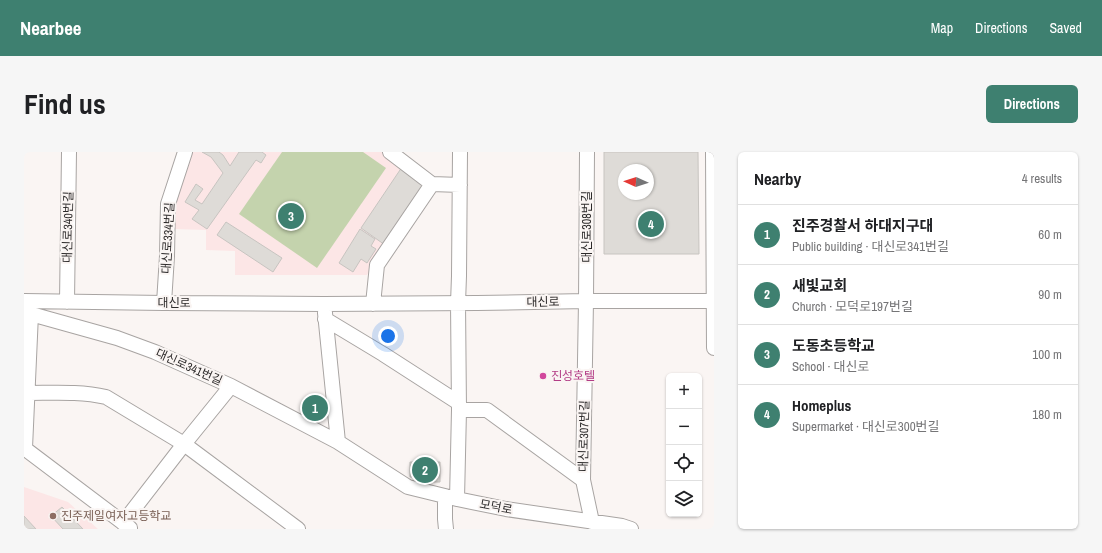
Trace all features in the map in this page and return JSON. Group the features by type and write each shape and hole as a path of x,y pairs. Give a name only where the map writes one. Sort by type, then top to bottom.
{"street":[{"name":"대신로340번길","path":"67,302 70,152"},
{"name":"대신로334번길","path":"164,303 168,204 185,152"},
{"path":"390,152 432,184 460,185"},
{"path":"446,529 445,518 451,498 459,407 458,303 460,276 460,152"},
{"name":"대신로308번길","path":"586,301 587,152"},
{"path":"713,152 714,348"},
{"path":"373,304 377,265 432,184"},
{"name":"대신로","path":"27,305 67,302 373,304 714,300"},
{"name":"대신로307번길","path":"586,301 583,480 592,522"},
{"path":"324,304 338,442"},
{"path":"27,305 27,393 24,448 127,526 184,444 231,386"},
{"name":"대신로341번길","path":"27,305 155,352 231,386 338,442 408,487 451,498"},
{"path":"326,319 383,354 459,407 487,410 583,480"},
{"path":"27,393 80,393 106,397 184,444 298,529"},
{"name":"모덕로","path":"451,498 506,510 622,526 631,529"}],"shaded area":[{"path":"191,152 386,152 429,184 367,275 235,275 235,251 206,250 206,230 174,229 175,203"},
{"name":"진주제일여자고등학교","path":"24,487 68,502 98,529 24,529"}],"green space":[{"path":"282,152 363,152 386,168 317,268 239,214"}],"building":[{"path":"202,152 219,152 223,155 230,166 239,152 262,152 266,155 261,163 256,160 207,229 192,219 199,210 185,202 196,184 203,189 195,200 202,204 223,173 211,157"},
{"path":"604,152 698,152 699,254 604,254"},
{"path":"402,167 426,184 385,245 361,228"},
{"path":"226,222 282,258 273,272 217,235"},
{"path":"360,229 375,239 371,246 376,249 367,263 361,259 353,272 339,263"},
{"path":"410,462 440,462 440,482 426,482 426,477 410,477"},
{"path":"62,507 83,529 63,529 51,516"},
{"path":"24,516 36,529 24,529"}],"place":[{"name":"도동초등학교","path":"291,216"},
{"name":"Homeplus","path":"651,224"},
{"name":"진성호텔","path":"543,376"},
{"name":"진주경찰서 하대지구대","path":"315,408"},
{"name":"새빛교회","path":"425,470"},
{"name":"진주제일여자고등학교","path":"53,516"}]}
